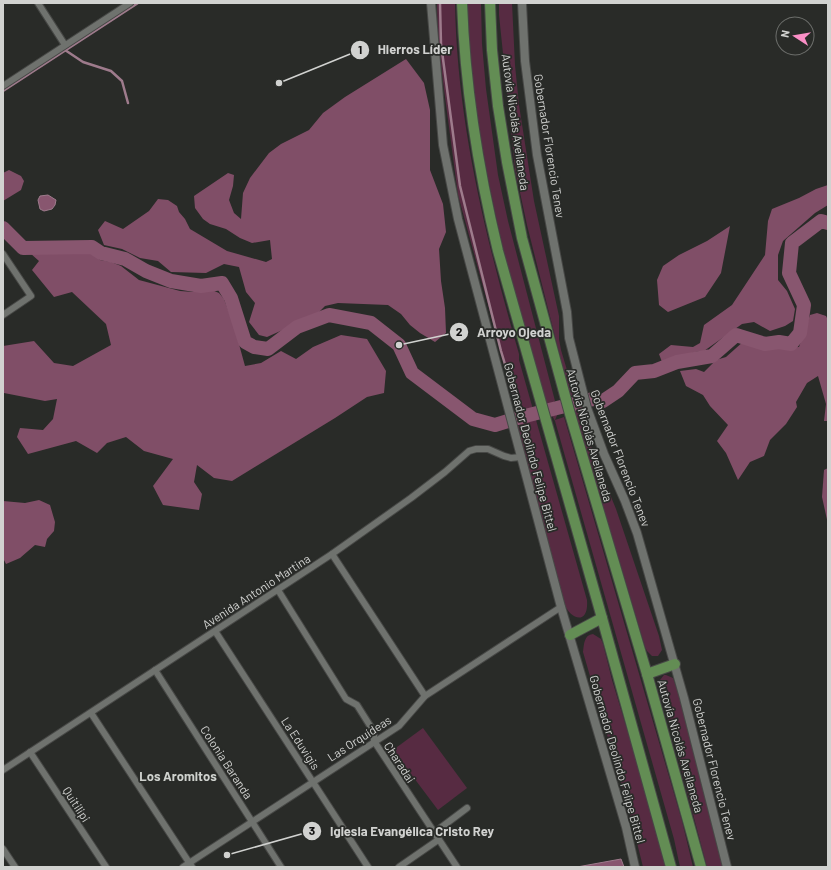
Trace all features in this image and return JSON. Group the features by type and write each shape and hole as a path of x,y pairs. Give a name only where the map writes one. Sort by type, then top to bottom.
{"highway":[{"path":"462,3 469,95 484,191 504,277 602,618 671,867"},
{"name":"Autovía Nicolás Avellaneda","path":"490,3 492,50 498,106 516,211 537,297 647,674 701,867"},
{"path":"570,635 602,618"},
{"path":"647,674 675,664"}],"street":[{"path":"38,3 65,45"},
{"path":"3,86 130,3"},
{"name":"Gobernador Deolindo Felipe Bittel","path":"431,3 443,145 462,234 561,607 626,827 635,867"},
{"name":"Gobernador Florencio Tenev","path":"522,3 525,61 537,155 567,312 569,338 587,408 637,533 675,664 728,867"},
{"path":"3,254 31,296 3,315"},
{"name":"Avenida Antonio Martina","path":"3,770 332,554 411,498 445,472 469,451 476,449 488,449 511,458 521,457"},
{"path":"332,554 425,696"},
{"name":"Charadai","path":"278,590 346,699 356,705 374,732 374,742 457,867"},
{"name":"Las Orquídeas","path":"183,867 190,865 252,822 399,726 425,696 561,607"},
{"name":"La Eduvigis","path":"215,631 368,867"},
{"name":"Colonia Baranda","path":"155,670 281,867"},
{"path":"91,713 190,865"},
{"name":"Quitilipi","path":"30,752 106,867"},
{"path":"399,867 438,840 439,829 467,808"},
{"path":"3,849 15,867"}],"shaded area":[{"path":"437,3 455,3 461,92 475,180 495,268 519,354 519,360 587,600 585,614 579,618 570,613 563,602 516,427 521,425 458,195 438,44"},
{"path":"467,3 481,3 482,44 486,89 498,175 508,221 558,413 555,420 564,417 682,821 693,867 680,867 674,839 555,421 546,404 542,405 505,255 484,155 470,54"},
{"path":"499,3 512,3 515,65 519,105 534,201 559,316 559,339 561,350 595,458 616,509 659,636 662,650 658,656 652,656 645,647 574,409 572,396 570,396 527,225 515,169"},
{"path":"406,59 424,83 430,110 430,170 443,204 446,232 439,249 446,333 435,342 420,333 410,325 401,314 388,305 338,303 325,306 316,315 267,337 259,335 249,322 255,303 246,292 239,267 224,264 206,273 171,272 158,261 140,258 122,249 104,245 98,230 105,221 123,229 149,211 158,199 168,200 177,206 179,212 185,219 190,229 227,251 266,262 272,259 270,240 252,243 240,238 226,229 210,224 203,219 195,208 194,196 228,173 234,175 229,200 234,213 241,219 243,193 250,178 269,153 281,144 309,130 323,113 345,97"},
{"path":"9,170 21,176 24,181 21,190 3,201 3,173"},
{"path":"828,185 828,205 815,213 783,241 778,255 778,280 787,291 795,309 793,321 785,326 770,331 754,322 742,324 704,351 695,352 662,362 659,354 671,345 693,347 700,343 704,325 732,305 765,255 768,221 772,209"},
{"path":"48,195 56,200 55,205 52,209 44,211 40,209 38,200 40,196"},
{"path":"730,226 721,273 705,297 668,312 659,305 657,280 663,266 679,255 707,241"},
{"path":"50,251 95,254 100,260 121,266 139,280 180,291 193,292 212,290 219,293 224,299 234,326 245,366 261,363 281,351 296,359 313,347 341,335 367,339 386,371 384,393 367,397 232,481 214,478 197,465 194,482 202,494 199,510 163,505 153,486 173,459 144,451 126,437 107,443 97,453 76,441 28,454 17,437 20,428 43,430 53,419 57,399 45,401 3,394 3,346 34,341 54,363 73,366 111,345 106,324 72,292 54,297 32,270 39,261 30,253"},
{"path":"817,313 826,316 828,320 828,421 824,421 826,404 818,376 807,383 796,402 797,407 786,424 770,440 764,456 750,462 738,480 726,453 717,441 728,425 710,406 703,395 686,386 680,371 696,369 704,372 716,360 726,357 744,341 762,349 799,347 810,315"},
{"path":"828,468 828,524 822,497 824,470"},
{"path":"39,500 50,505 55,522 54,531 47,539 45,547 35,545 20,558 6,564 3,558 3,501 25,503"},
{"path":"593,634 601,639 603,644 612,680 654,818 666,867 643,867 629,810 583,652 586,638"},
{"path":"664,675 673,678 680,697 723,867 707,867 659,685 660,680"},
{"path":"423,728 467,788 438,810 393,750"},
{"path":"621,859 624,867 577,867"}],"waterway":[{"path":"3,91 138,3"},
{"path":"440,3 441,44 460,186 501,351 521,417"},
{"path":"65,50 83,62 111,71 122,81 128,103"},
{"path":"3,228 23,248 92,247 101,253 125,259 146,271 171,281 201,286 222,283 231,298 245,342 254,347 268,349 297,327 329,315 371,323 399,345 412,373 473,419 495,425 593,399 603,401 618,391 635,373 654,371 677,362 712,356 736,335 765,344 779,342 791,344 800,333 804,305 789,273 792,243 821,221 828,223"}],"place":[{"name":"Hierros Líder","path":"279,83"},
{"name":"Arroyo Ojeda","path":"399,345"},
{"name":"Iglesia Evangélica Cristo Rey","path":"227,855"}],"district":[{"name":"Los Aromitos","path":"178,776"}]}
